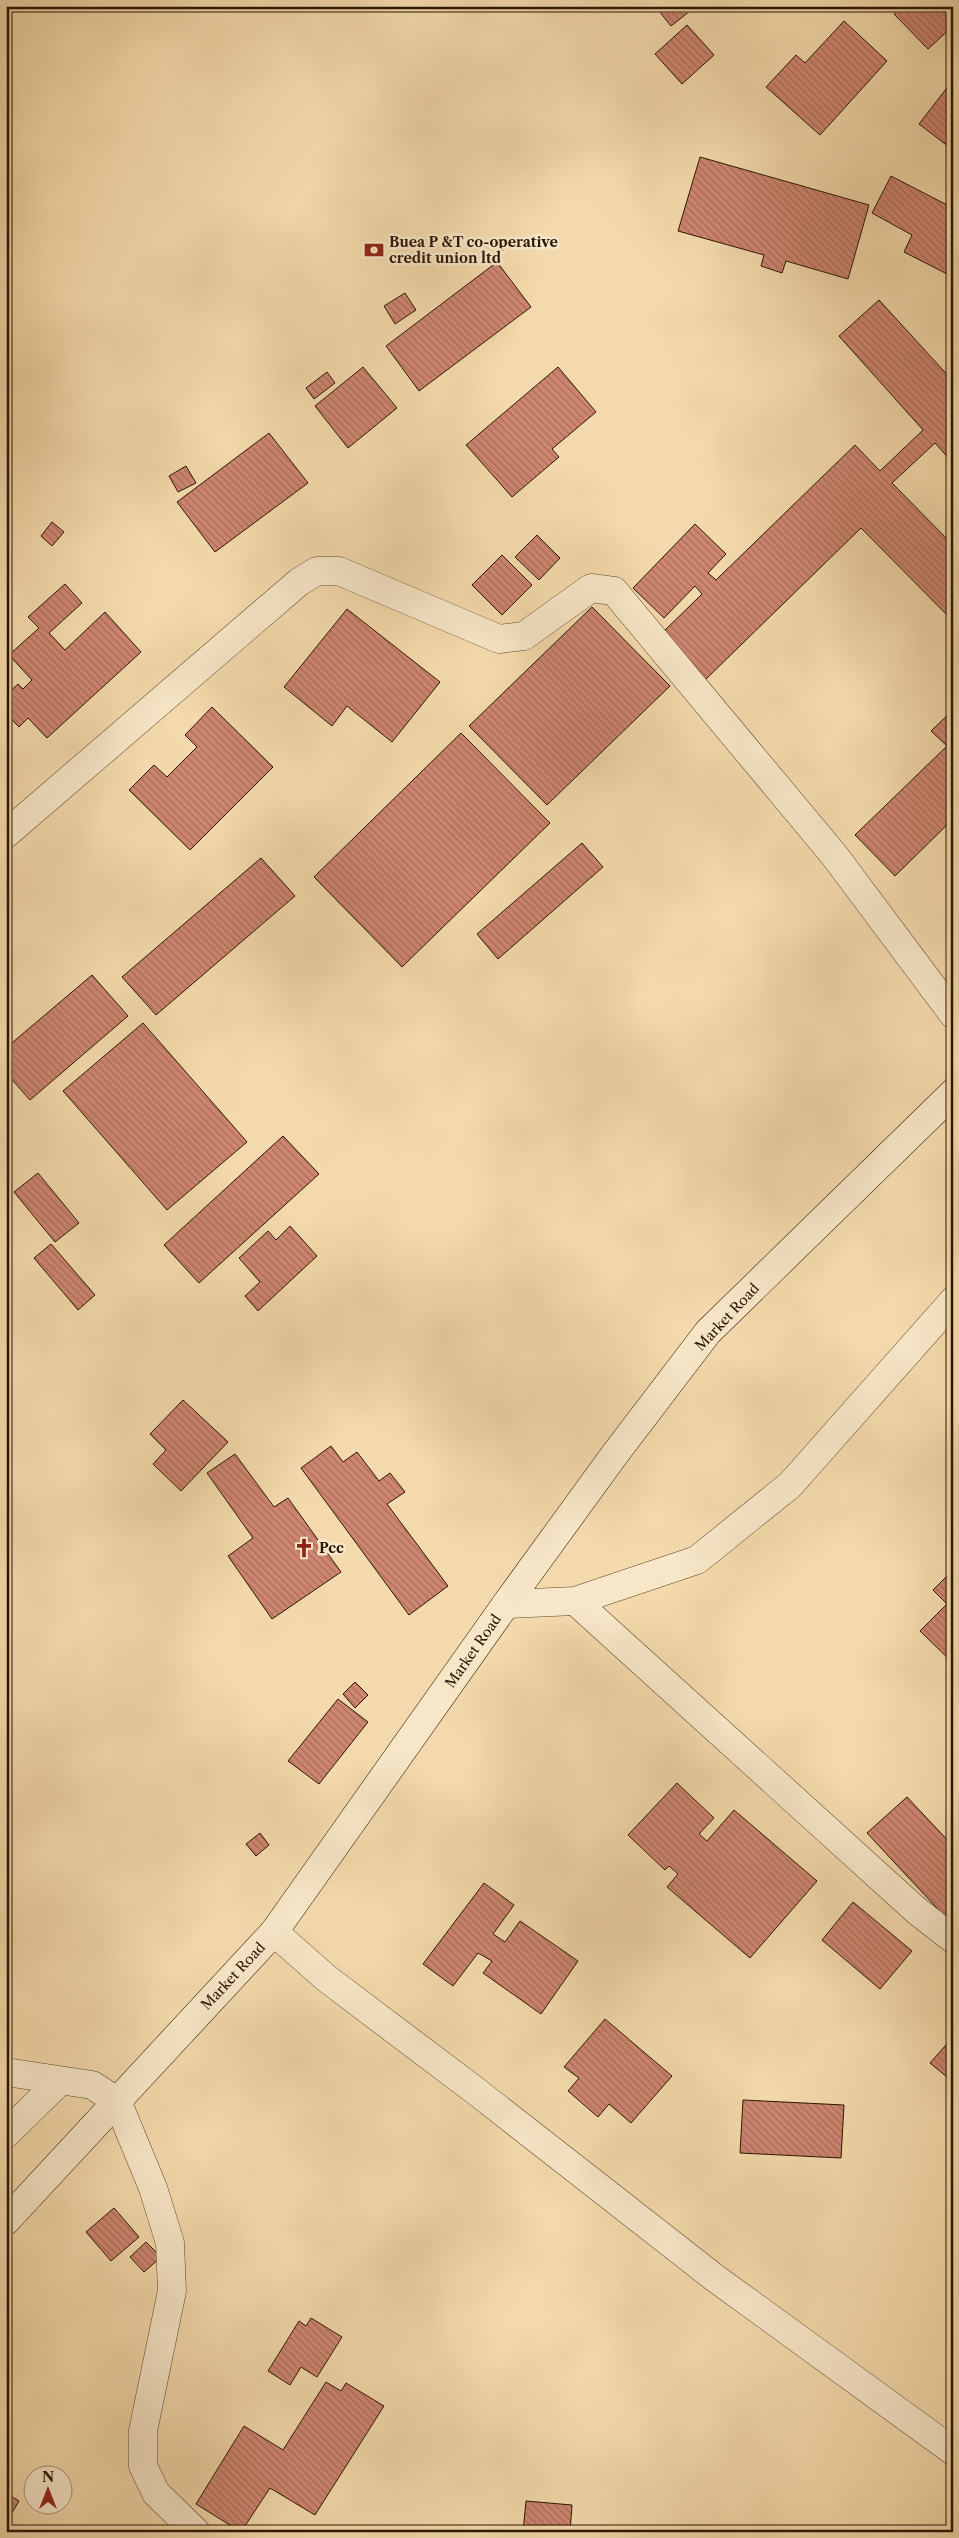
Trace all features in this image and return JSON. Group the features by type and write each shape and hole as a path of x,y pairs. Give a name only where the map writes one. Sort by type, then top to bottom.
{"street":[{"path":"6,834 299,582 317,571 340,571 499,639 524,636 592,588 603,588 614,591 834,855 953,1014"},
{"name":"Market Road","path":"6,2221 274,1932 506,1604 615,1454 708,1332 953,1093"},
{"path":"506,1604 575,1601 697,1560 790,1486 953,1301"},
{"path":"575,1601 917,1911 953,1939"},
{"path":"274,1932 326,1978 715,2278 953,2451"},
{"path":"6,2072 92,2086 117,2101 153,2188 170,2243 172,2291 143,2431 143,2466 156,2493 196,2532"},
{"path":"6,2134 60,2081"}],"building":[{"path":"655,6 695,6 695,7 671,26"},
{"path":"902,6 953,6 953,26 928,49 894,14"},
{"path":"844,21 887,61 820,135 766,87 796,55 805,63"},
{"path":"687,25 714,55 682,84 655,54"},
{"path":"953,80 953,150 919,124"},
{"path":"700,157 869,205 848,279 786,261 782,273 761,266 764,255 678,231"},
{"path":"891,176 953,208 953,277 904,252 912,235 872,213"},
{"path":"497,262 531,307 419,391 386,346"},
{"path":"405,293 416,310 395,324 384,306"},
{"path":"879,300 953,381 953,463 935,443 892,483 953,545 953,621 861,528 703,682 659,636 702,594 695,586 664,618 633,588 695,524 726,554 708,573 716,580 855,445 880,471 923,430 839,336"},
{"path":"363,367 397,408 348,448 315,406"},
{"path":"558,367 596,412 552,449 559,457 512,497 466,445"},
{"path":"327,372 335,383 314,399 306,388"},
{"path":"269,433 308,483 215,552 177,502"},
{"path":"186,466 196,483 178,492 169,476"},
{"path":"52,522 64,532 52,546 41,536"},
{"path":"537,535 560,558 539,580 515,557"},
{"path":"502,555 532,585 502,615 472,585"},
{"path":"65,584 82,603 49,633 65,650 105,612 141,652 47,738 28,718 19,727 6,714 6,695 18,684 23,689 32,680 9,655 39,628 28,617"},
{"path":"592,607 670,686 547,805 469,726"},
{"path":"347,609 440,682 392,742 347,706 332,726 284,687"},
{"path":"212,707 273,767 190,850 129,790 154,765 167,777 197,747 185,735"},
{"path":"953,710 953,819 895,876 855,835 947,746 931,731"},
{"path":"461,733 550,823 402,967 314,877"},
{"path":"582,843 603,867 498,959 477,934"},
{"path":"261,858 295,896 156,1015 122,977"},
{"path":"92,975 128,1016 30,1100 6,1073 6,1048"},
{"path":"143,1023 247,1142 167,1210 63,1091"},
{"path":"283,1136 319,1174 199,1283 164,1245"},
{"path":"38,1173 79,1223 55,1242 14,1192"},
{"path":"290,1226 317,1256 258,1311 245,1296 260,1282 239,1258 268,1231 276,1240"},
{"path":"51,1244 95,1295 78,1310 34,1258"},
{"path":"183,1400 228,1442 181,1491 153,1464 166,1450 150,1434"},
{"path":"331,1446 343,1462 357,1452 379,1481 390,1473 405,1492 387,1504 448,1586 409,1615 301,1468"},
{"path":"235,1454 274,1507 288,1498 341,1572 272,1619 228,1556 253,1538 207,1473"},
{"path":"953,1570 953,1663 920,1631 947,1604 933,1590"},
{"path":"355,1682 368,1695 355,1708 343,1694"},
{"path":"338,1699 368,1722 319,1784 288,1761"},
{"path":"677,1783 714,1818 699,1834 707,1841 734,1810 817,1881 750,1958 667,1887 678,1874 669,1866 665,1870 628,1835"},
{"path":"907,1797 953,1846 953,1914 947,1919 867,1833"},
{"path":"260,1833 269,1845 256,1856 246,1844"},
{"path":"484,1883 514,1905 493,1934 505,1942 520,1921 578,1961 541,2014 483,1973 492,1961 478,1953 453,1986 423,1964"},
{"path":"853,1902 912,1951 880,1989 822,1940"},
{"path":"605,2019 672,2076 631,2123 609,2104 598,2117 568,2091 579,2078 564,2067"},
{"path":"953,2037 953,2082 930,2063"},
{"path":"743,2100 844,2105 841,2158 740,2153"},
{"path":"114,2208 139,2237 111,2261 86,2232"},
{"path":"146,2242 161,2257 144,2272 130,2257"},
{"path":"311,2318 342,2337 317,2377 301,2367 290,2385 268,2371 299,2321 306,2326"},
{"path":"326,2382 341,2391 346,2383 384,2406 315,2515 270,2488 241,2532 196,2504 244,2426 283,2450"},
{"path":"6,2493 19,2501 6,2523"},
{"path":"526,2501 572,2505 570,2532 523,2532"}],"place":[{"name":"Buea P &T co-operative credit union ltd","path":"374,250"},
{"name":"Pcc","path":"304,1548"}]}
